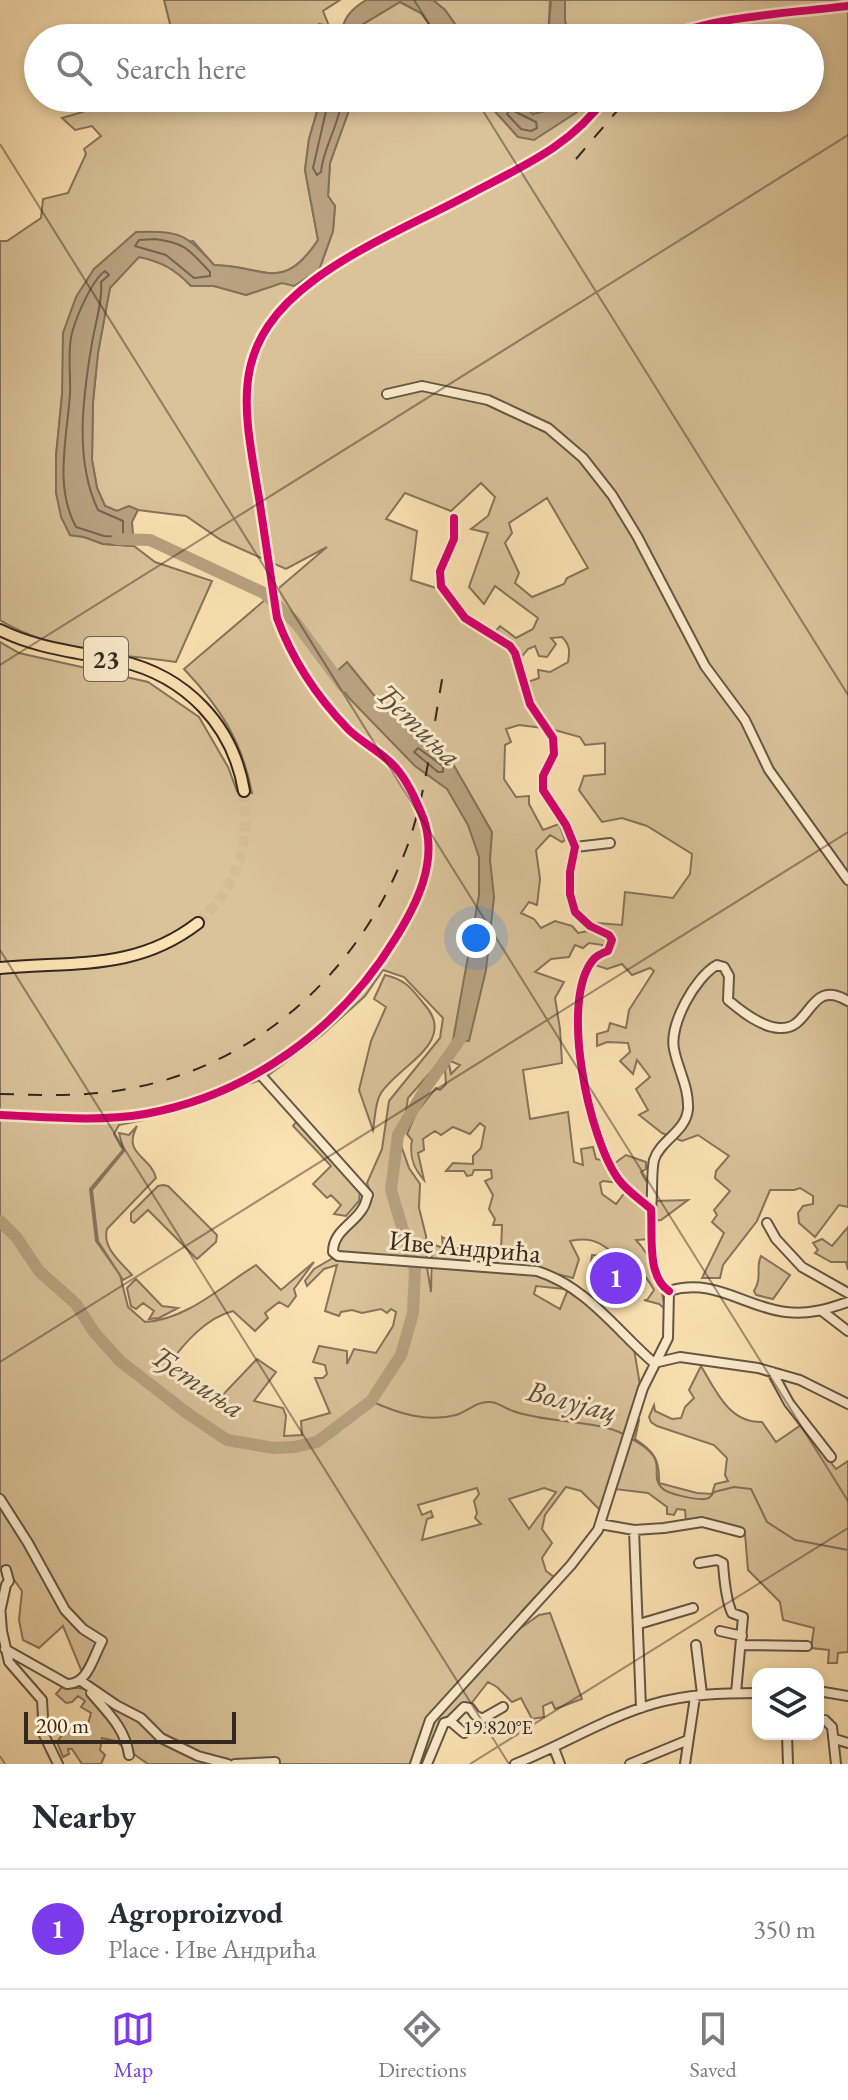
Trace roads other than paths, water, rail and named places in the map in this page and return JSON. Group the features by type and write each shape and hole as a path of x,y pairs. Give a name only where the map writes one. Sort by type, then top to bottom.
{"main road":[{"name":"23","path":"0,630 50,649 128,663 169,679 198,701 218,723 234,752 244,791"},
{"path":"0,968 102,962 137,956 166,944 198,923"}],"street":[{"path":"387,394 422,386 488,400 548,428 583,458 612,495 637,536 705,666 745,720 769,770 848,880"},
{"path":"454,518 454,539 440,571 441,586 465,618 510,646 515,653 530,704 553,738 554,754 543,776 543,790 566,825 575,847 570,872 570,894 575,912 612,940 608,951 595,956 590,964 582,989 577,1015 583,1087 605,1153 619,1180 651,1209"},
{"path":"575,847 610,843"},
{"path":"415,1764 430,1720 571,1565 600,1524 643,1388 670,1331 669,1291 661,1284 654,1262 651,1209 654,1158 684,1122 688,1110 685,1082 674,1050 673,1033 680,1014 704,975 717,965 724,967 729,976 728,1000 765,1024 779,1029 802,1020 815,999 827,995 848,1001"},
{"name":"Иве Андрића","path":"259,1073 368,1195 363,1210 345,1225 333,1245 333,1252 338,1256 537,1271 556,1277 593,1303 654,1363"},
{"path":"767,1223 776,1239 802,1267 848,1293"},
{"path":"669,1291 693,1287 714,1289 786,1312 822,1311 848,1302"},
{"path":"822,1311 848,1331"},
{"path":"654,1363 680,1357 771,1372 800,1380 848,1404"},
{"path":"771,1372 789,1403 831,1457"},
{"path":"0,1499 65,1610 83,1629 102,1642 81,1681"},
{"path":"600,1524 634,1530 702,1522 740,1532"},
{"path":"634,1530 641,1708"},
{"path":"699,1563 717,1560 723,1563 729,1607 732,1613 743,1617 736,1693"},
{"path":"6,1570 9,1581 0,1607 5,1649 9,1662 42,1700 44,1735 58,1764"},
{"path":"639,1624 693,1608"},
{"path":"720,1631 741,1640 807,1646"},
{"path":"688,1764 688,1740 699,1696 696,1645"},
{"path":"5,1649 67,1684 81,1681 141,1718 161,1738 198,1756 228,1764"},
{"path":"81,1681 116,1721 127,1739 129,1755"},
{"path":"824,1692 848,1696"},
{"path":"515,1764 655,1703 699,1696 752,1693"},
{"path":"427,1764 444,1723 464,1707 470,1708 482,1719 503,1707"},
{"path":"825,1720 832,1727 836,1764"},
{"path":"450,1721 464,1733"},
{"path":"835,1739 848,1743"},
{"path":"630,1764 688,1740"},
{"path":"787,1740 788,1764"},
{"path":"554,1748 560,1764"},
{"path":"235,1764 275,1762"}],"water":[{"path":"366,0 433,0 455,24 429,24 421,13 400,2 363,24 344,24 355,7"},
{"path":"551,0 565,0 566,24 549,24"},
{"path":"317,112 348,112 330,163 328,196 335,206 333,231 319,270 294,286 282,283 246,295 214,286 191,286 168,267 139,257 110,288 98,353 92,460 97,488 105,506 117,511 129,506 138,510 132,522 134,546 103,544 70,535 61,517 56,493 56,456 62,395 63,333 76,297 94,269 136,232 181,236 214,265 272,273 294,267 318,240 305,170"},
{"path":"496,112 577,112 534,140 518,137"},
{"path":"347,662 373,694 419,738 453,764 492,832 490,860 494,897 486,970 469,1041 453,1040 479,895 479,857 468,825 447,789 415,766 349,698 333,675"}],"waterway":[{"name":"Ђетиња","path":"117,539 150,540 264,593 296,623 343,686"},
{"name":"Ђетиња","path":"0,1221 17,1238 39,1271 76,1304 94,1332 120,1361 187,1413 227,1440 274,1448 317,1442 371,1401 401,1355 413,1313 415,1270 391,1190 398,1135 425,1089 461,1038 464,1025"},
{"name":"Волујац","path":"371,1401 402,1413 434,1418 456,1415 481,1403 493,1402 526,1415 599,1426 623,1434"},
{"name":"Волујац","path":"632,1439 656,1460 658,1482 665,1490 706,1499 714,1492 734,1487 751,1489 767,1522 795,1540 848,1550"}],"tunnel":[{"path":"198,923 223,894 238,863 245,830 244,791"}],"railway":[{"path":"576,159 616,112"},
{"path":"0,1094 95,1093 175,1077 220,1059 261,1035 299,1006 333,972 362,933 387,892 407,847 425,782 444,669"}],"place":[{"name":"Agroproizvod","path":"616,1278"}]}
